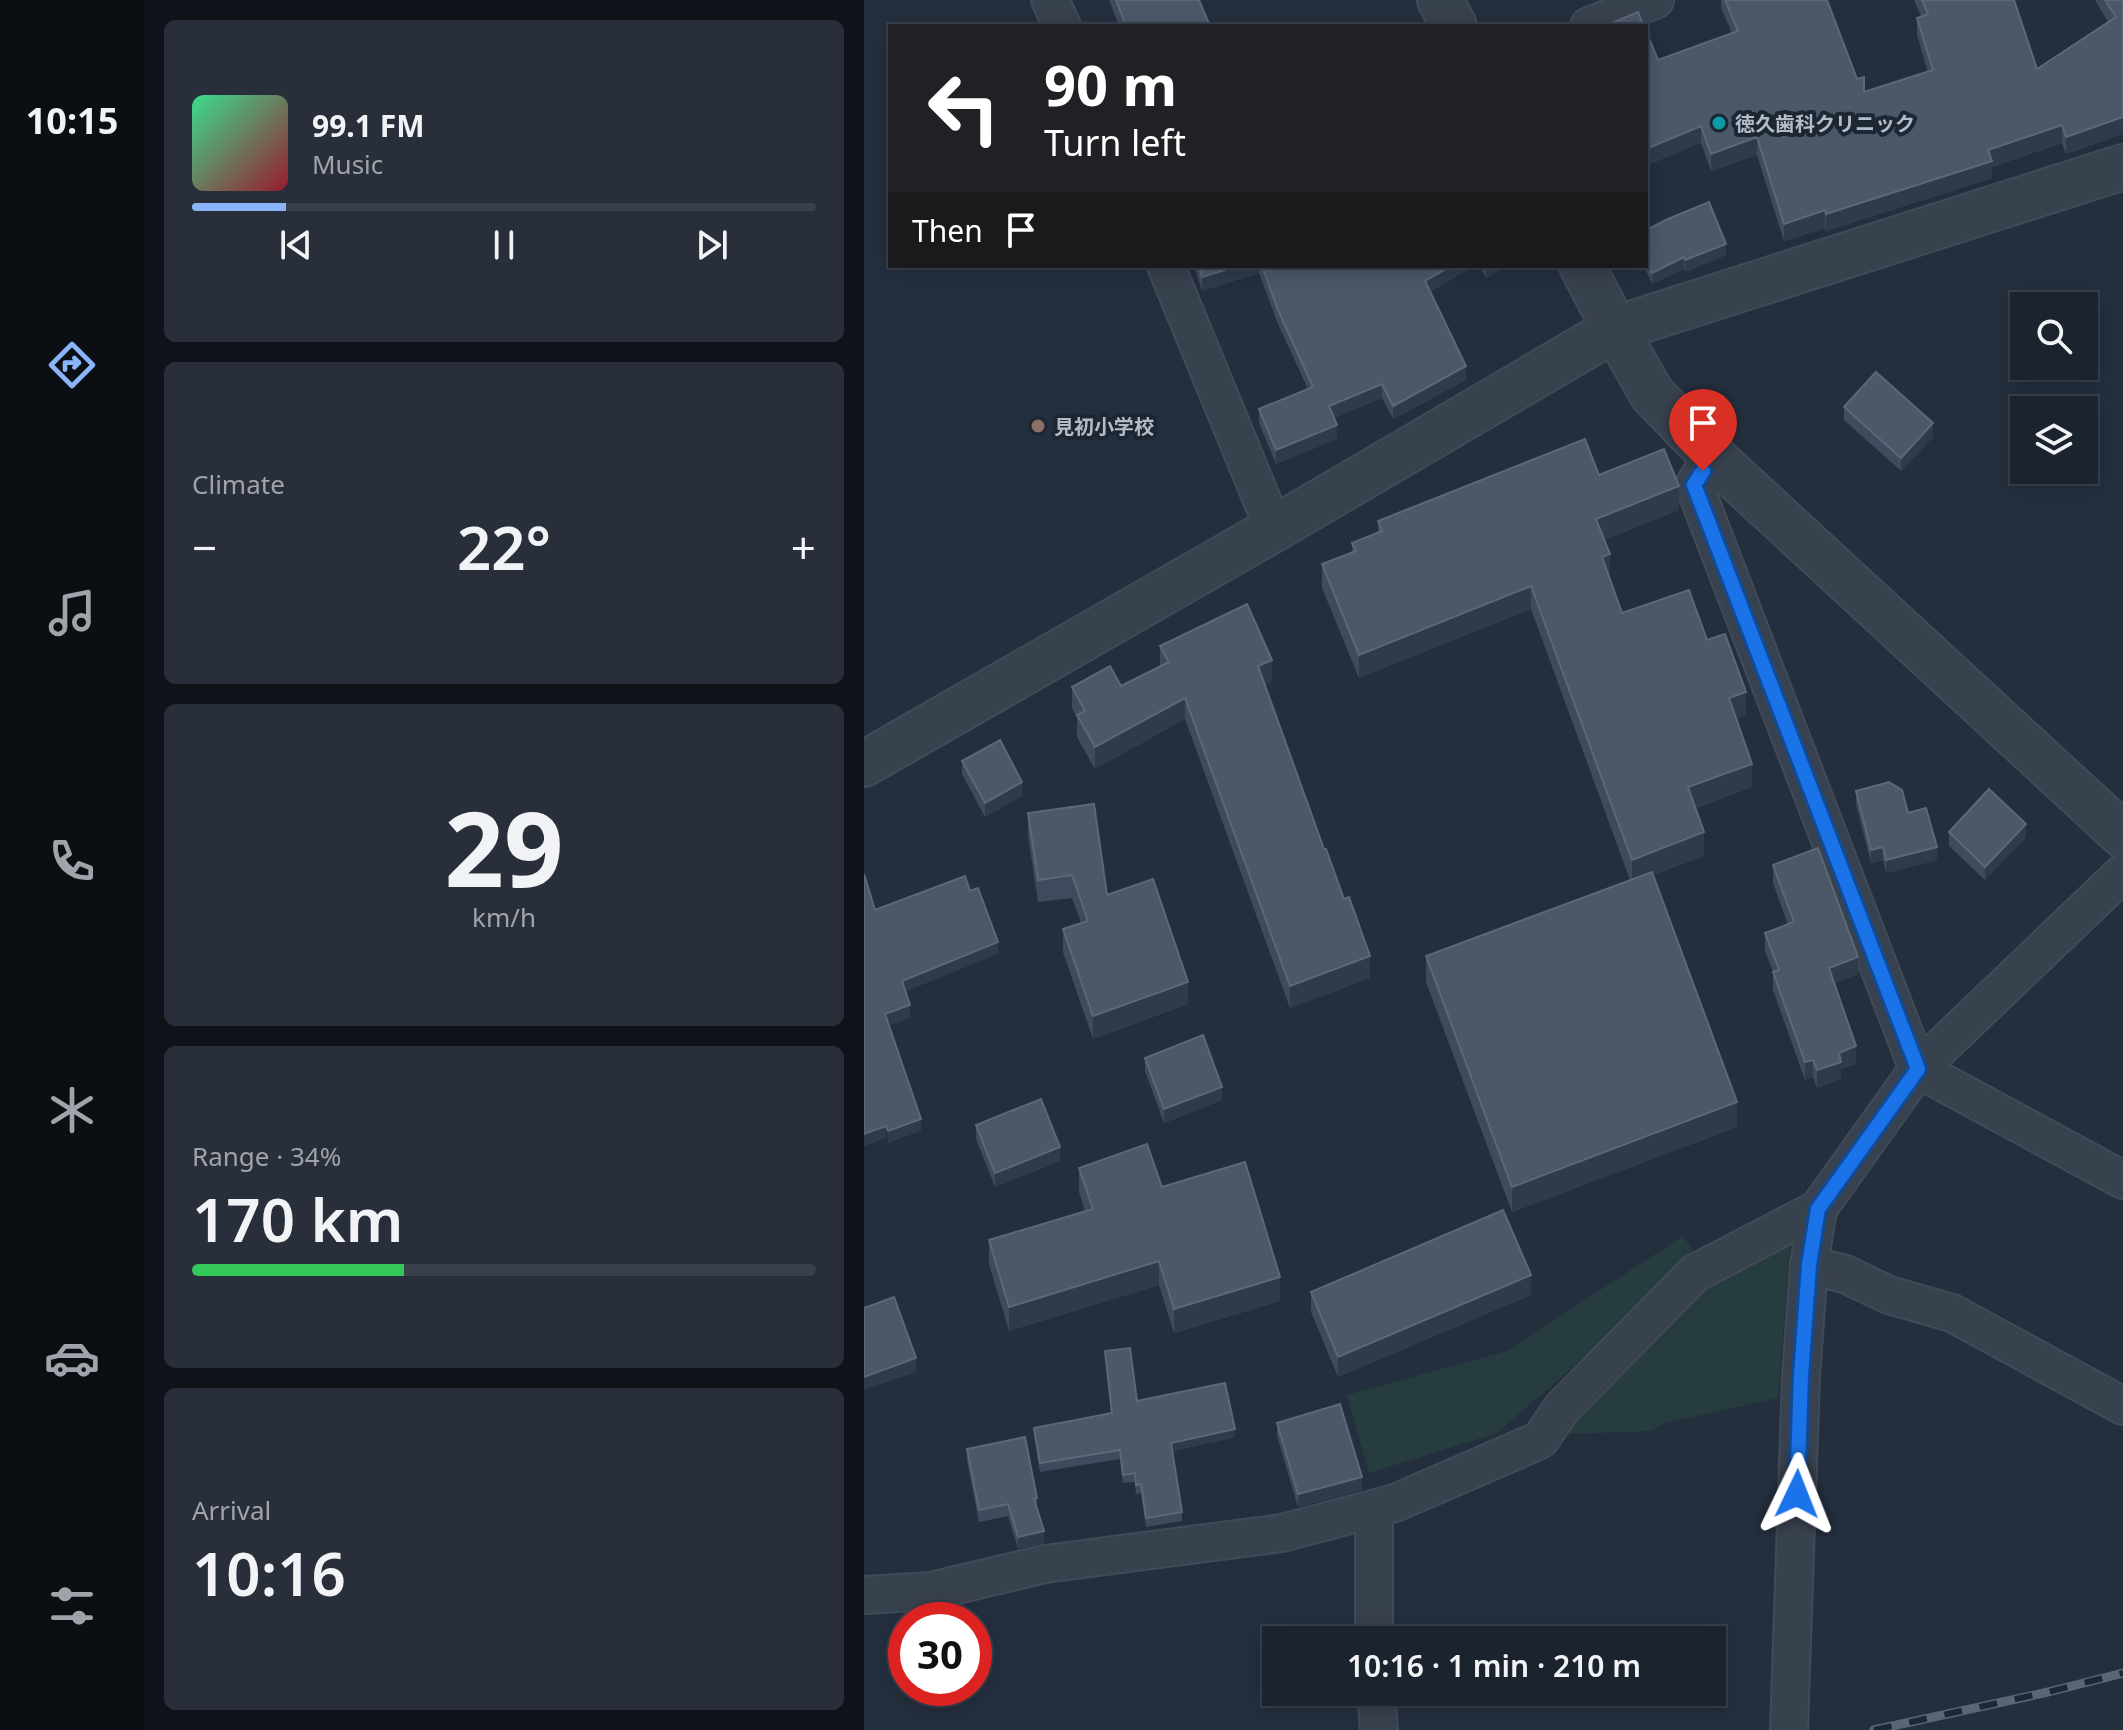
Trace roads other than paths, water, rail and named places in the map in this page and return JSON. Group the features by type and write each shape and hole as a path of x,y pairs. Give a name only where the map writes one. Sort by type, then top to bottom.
{"street":[{"path":"1050,0 1061,24"},
{"path":"1440,0 1453,24"},
{"path":"1594,24 1655,0"},
{"path":"864,764 1615,329 2123,167"},
{"path":"1167,268 1274,529"},
{"path":"1583,268 1652,394 1712,456 2123,835"},
{"path":"1712,456 1694,485 1918,1069 2123,1180"},
{"path":"1789,1730 1801,1376 1809,1265 1818,1209 1918,1069 2123,873"},
{"path":"864,1595 931,1591 1045,1564 1282,1533 1395,1503 1540,1440 1562,1408 1695,1273 1818,1209"},
{"path":"1809,1265 1845,1274 1889,1295 1952,1313 2123,1406"},
{"path":"1374,1509 1374,1626"},
{"path":"1377,1706 1379,1730"}],"railway":[{"path":"1874,1730 2123,1673"}],"place":[{"name":"徳久歯科クリニック","path":"1719,123"},
{"name":"見初小学校","path":"1038,426"}]}
